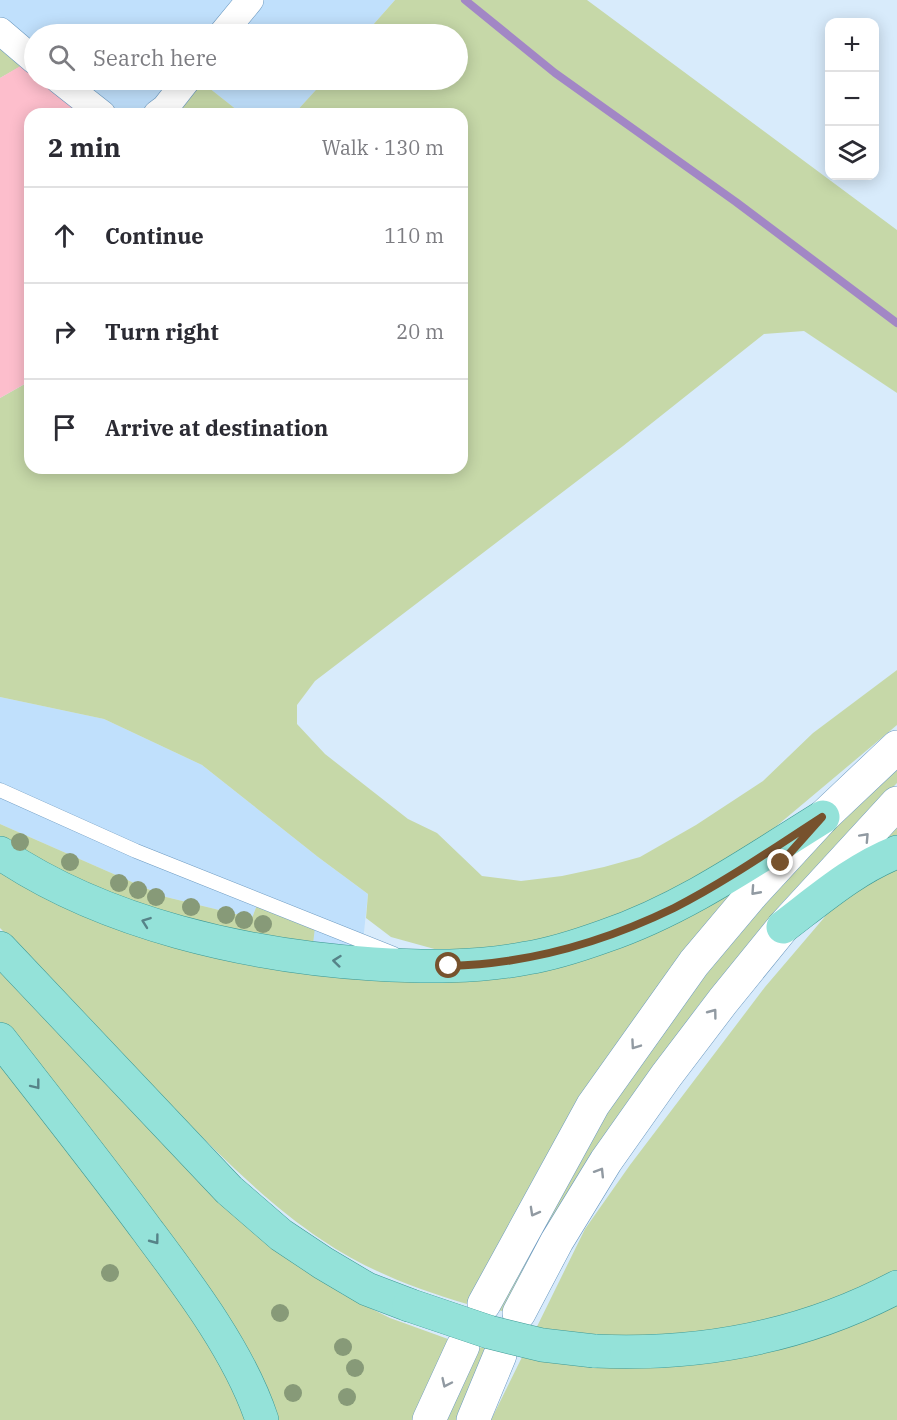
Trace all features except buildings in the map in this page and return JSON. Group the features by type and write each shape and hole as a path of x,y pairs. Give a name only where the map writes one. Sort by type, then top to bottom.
{"main road":[{"path":"0,853 16,864 83,898 152,925 216,942 287,956 351,962 423,966 469,965 528,958 604,937 657,915 703,892 822,817"},
{"path":"783,927 847,878 873,861 897,852"},
{"path":"0,948 229,1190 281,1235 323,1263 367,1289 409,1305 489,1332 531,1343 594,1351 638,1353 726,1344 820,1322 862,1305 897,1287"},
{"path":"0,1039 106,1174 213,1322 262,1420"}],"street":[{"path":"230,24 250,0"},
{"path":"0,31 24,51"},
{"path":"72,90 94,108"},
{"path":"165,108 179,90"},
{"path":"484,1304 593,1105 694,963 822,817 897,747"},
{"path":"519,1314 557,1241 606,1161 723,1001 783,927 897,803"},
{"path":"429,1420 463,1346"},
{"path":"473,1420 500,1355"}],"lane":[{"path":"0,790 136,851 423,966"}],"shaded area":[{"path":"0,0 395,0 374,24 24,24 24,51 0,31"},
{"path":"72,90 179,90 165,108 94,108"},
{"path":"212,90 316,90 299,108 234,108"},
{"path":"0,697 104,719 202,765 368,894 362,951 313,944 257,905 252,918 166,897 0,824"}],"green space":[{"path":"395,0 587,0 825,177 825,180 830,180 897,230 897,393 804,331 764,334 623,446 315,681 297,705 297,724 325,754 408,819 437,833 482,876 521,881 562,876 640,857 696,825 763,781 813,733 897,670 897,725 761,839 661,902 524,946 449,953 391,937 366,918 368,894 202,765 104,719 0,697 0,398 24,384 24,474 468,474 468,108 299,108 316,90 468,90 468,24 374,24"},
{"path":"0,31 24,51 24,65 0,78"},
{"path":"188,90 212,90 234,108 167,108"},
{"path":"897,763 897,783 781,904 698,1006 655,1066 511,1313 497,1310 603,1117 687,998 771,894"},
{"path":"0,824 166,897 252,918 257,905 315,927 313,944 263,939 120,901 0,839"},
{"path":"897,824 897,1420 491,1420 585,1229 630,1165 765,987 823,919"},
{"path":"0,865 31,883 435,977 736,887 577,1107 541,1165 467,1304 392,1278 339,1251 283,1211 228,1163 0,928"},
{"path":"0,972 155,1135 284,1253 342,1294 390,1318 448,1339 414,1420 272,1420 0,1023"},
{"path":"0,1056 193,1311 250,1420 0,1420"},
{"path":"477,1347 492,1349 460,1420 444,1420"}],"waterway":[{"path":"465,0 555,73 736,202 897,323"}],"route":[{"path":"449,966 497,963 528,958 604,937 640,923 713,886 822,817 781,863"}]}
